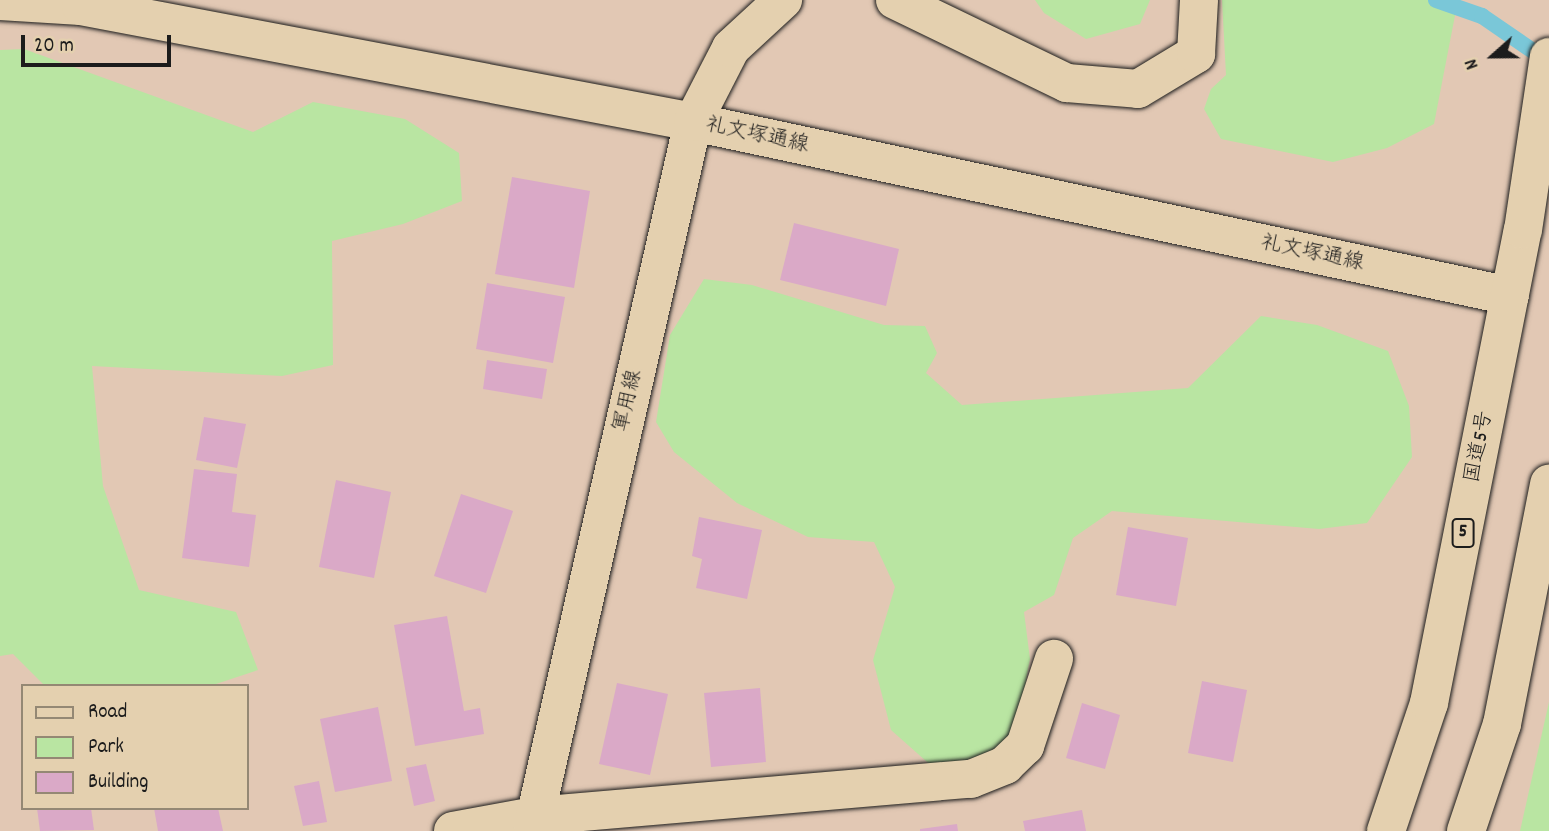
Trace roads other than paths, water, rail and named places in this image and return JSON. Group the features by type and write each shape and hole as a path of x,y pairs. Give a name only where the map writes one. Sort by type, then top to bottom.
{"main road":[{"name":"軍用線","path":"533,824 693,122 731,48 783,0"},
{"path":"895,0 1067,83 1138,89 1196,54 1199,0"},
{"name":"礼文塚通線","path":"0,1 81,6 693,122 1510,296"},
{"name":"国道5号","path":"1387,831 1429,704 1510,296 1549,57"},
{"path":"1466,831 1502,724 1549,484"},
{"path":"453,831 971,779 1005,765 1025,746 1054,659"}],"waterway":[{"path":"1436,0 1482,16 1549,62"}]}
